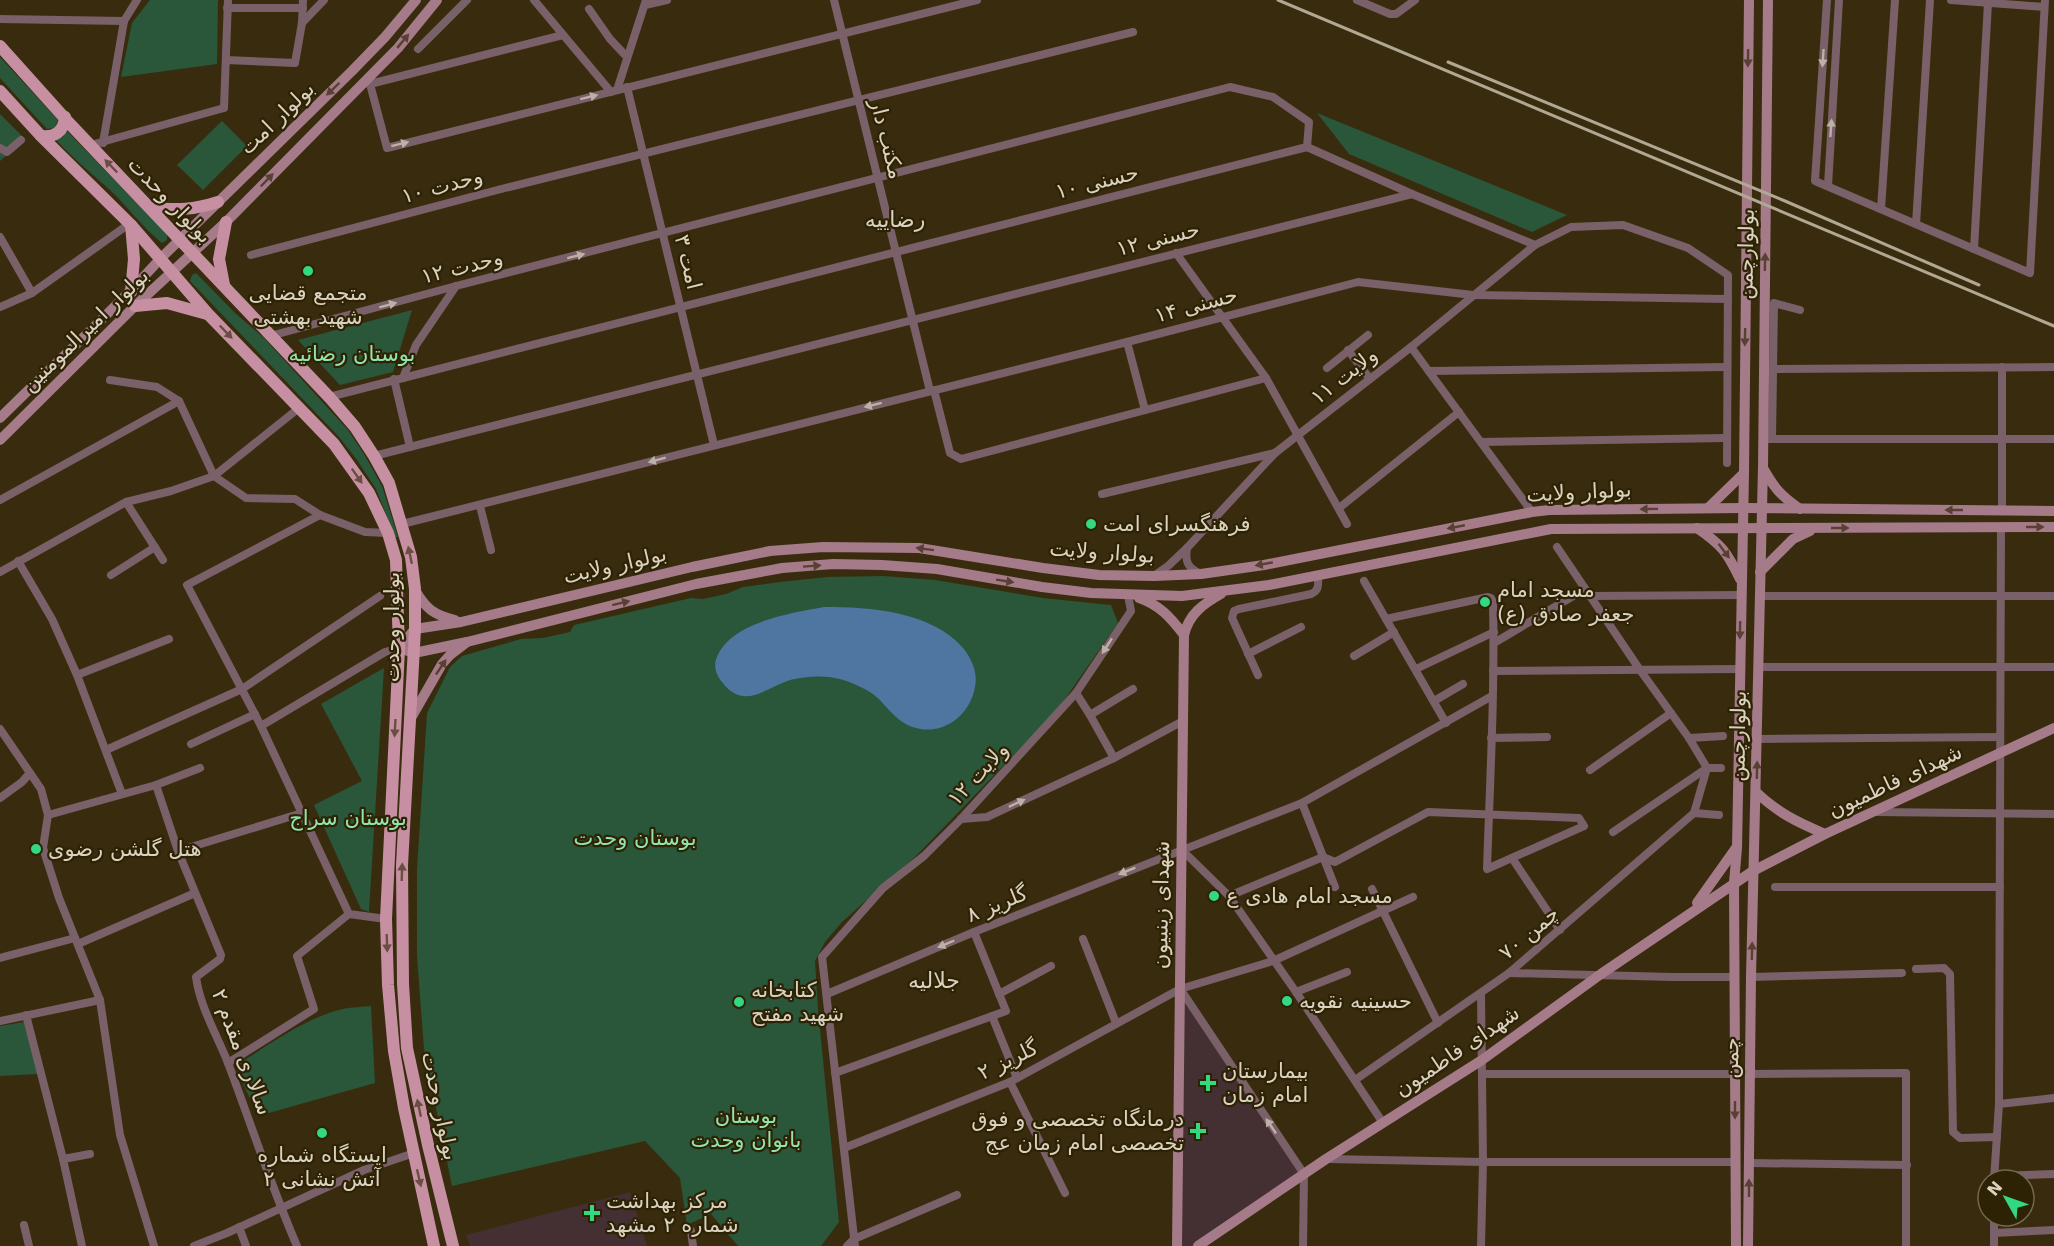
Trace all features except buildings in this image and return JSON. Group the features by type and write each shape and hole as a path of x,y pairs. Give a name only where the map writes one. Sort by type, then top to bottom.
{"main road":[{"name":"بولوار امت","path":"160,259 386,37 416,0"},
{"name":"بولوار امت","path":"193,253 368,82 437,0"},
{"name":"بولوارچمن","path":"1734,883 1737,848 1744,473 1749,0"},
{"name":"بولوارچمن","path":"1754,871 1763,467 1768,439 1768,0"},
{"name":"بولوار وحدت","path":"0,46 64,117 97,144 180,239 329,397 355,427 388,483 411,557 415,589 401,919 407,1048 423,1125 453,1246"},
{"name":"بولوار وحدت","path":"0,91 41,136 130,225 208,314 334,444 369,493 388,534 396,560 399,648 386,919 388,985 394,1051 434,1246"},
{"path":"41,136 48,137 61,131 64,117"},
{"path":"152,208 182,211 218,202"},
{"path":"224,286 219,259 226,222"},
{"path":"130,225 134,259 131,292"},
{"name":"بولوار امیرالمومنین","path":"0,440 135,306 193,253"},
{"name":"بولوار امیرالمومنین","path":"0,418 131,292 160,259"},
{"path":"135,306 167,303 208,314"},
{"path":"1763,467 1774,487 1783,497 1801,509"},
{"path":"1708,508 1744,473"},
{"path":"1762,508 2054,511"},
{"name":"بولوار ولایت","path":"415,629 462,622 770,550 823,547 920,548 1099,575 1202,574 1264,565 1532,512 1762,508"},
{"path":"1761,529 2054,527"},
{"path":"1697,528 1718,542 1728,554 1741,582"},
{"path":"1760,572 1793,538 1815,528"},
{"name":"بولوار ولایت","path":"414,653 467,642 696,584 782,568 833,564 882,565 937,569 1042,587 1128,595 1182,596 1269,585 1539,530 1761,529"},
{"path":"415,589 431,611 441,617 462,622"},
{"path":"1184,635 1188,621 1197,611 1228,590"},
{"path":"1128,595 1151,602 1166,612 1184,635"},
{"path":"462,622 456,633 462,641 467,642"},
{"path":"414,653 399,648 415,629"},
{"name":"شهدای زینبیون","path":"1177,1246 1184,635"},
{"name":"بولوار ولایت","path":"411,717 442,664 467,642"},
{"name":"شهدای فاطمیون","path":"1198,1246 1326,1159 1482,1060 1601,974 1734,883 1825,834 2054,728"},
{"path":"1756,792 1787,818 1825,834"},
{"path":"1686,915 1704,896 1737,848"},
{"name":"چمن","path":"1748,1246 1754,871"},
{"name":"چمن","path":"1734,883 1736,1246"},
{"path":"1735,976 1751,977"},
{"path":"1735,1074 1750,1074"},
{"path":"1736,1162 1749,1163"}],"street":[{"path":"137,0 124,21 97,144 224,108 228,4 303,4 295,63 226,60"},
{"path":"302,23 324,0"},
{"path":"418,49 467,0"},
{"path":"534,0 614,91"},
{"path":"614,91 646,3 667,0"},
{"name":"مکتب دار","path":"834,0 912,320 950,453 961,459 1266,378"},
{"path":"563,35 368,82 387,148 977,0"},
{"path":"1357,0 1390,14 1396,14 1415,0"},
{"path":"1827,0 1815,181 2030,273 2044,3 1988,3 1951,0"},
{"path":"1828,186 1839,0"},
{"path":"1881,209 1895,0"},
{"path":"1916,224 1930,0"},
{"path":"1974,249 1988,3"},
{"path":"589,9 610,39 627,57"},
{"path":"0,19 124,21"},
{"name":"وحدت ۱۰","path":"251,255 505,188 1133,32"},
{"name":"امت ۳","path":"627,87 714,445"},
{"name":"وحدت ۱۲","path":"270,336 1230,87 1273,98 1309,122 1307,147"},
{"path":"0,148 7,152 21,140"},
{"path":"1307,147 1535,245"},
{"name":"حسنی ۱۰","path":"329,397 1307,147"},
{"name":"حسنی ۱۲","path":"374,456 1412,194"},
{"path":"0,307 32,293 130,225"},
{"name":"ولایت ۱۱","path":"1154,576 1186,548 1275,453 1411,347 1535,245 1571,227 1623,225 1688,248 1728,275 1728,299"},
{"path":"0,237 32,293"},
{"path":"1176,254 1266,378 1347,524"},
{"name":"حسنی ۱۴","path":"402,525 1358,282 1473,296 1728,299"},
{"path":"410,447 399,378 416,345 456,286"},
{"path":"1727,463 1728,299"},
{"path":"1800,310 1774,303 1773,369 1768,439 2054,439"},
{"path":"1327,368 1368,335"},
{"path":"1127,342 1145,410"},
{"path":"1411,347 1532,512"},
{"path":"1348,350 1370,379"},
{"path":"1429,371 1727,367"},
{"path":"2002,367 2002,510"},
{"path":"1773,369 2054,367"},
{"path":"110,380 157,387 179,400 214,476 246,498 295,499 320,515 365,532 388,534"},
{"path":"0,500 179,400"},
{"path":"1,569 126,502 171,491 214,476 299,408"},
{"path":"1339,508 1459,412"},
{"path":"1481,442 1726,438"},
{"path":"1102,494 1275,453"},
{"path":"126,502 163,560"},
{"path":"480,506 491,550"},
{"path":"320,515 187,585 261,726 349,914"},
{"path":"1994,1168 1999,1104 2001,527"},
{"path":"111,575 155,547"},
{"path":"1557,547 1689,738 1707,768 1694,813 1719,815"},
{"path":"1186,548 1186,563 1191,569 1202,574"},
{"path":"18,561 52,619 77,675 122,794"},
{"path":"1258,675 1232,618 1234,612 1311,594 1319,587 1318,575"},
{"path":"1364,581 1446,723"},
{"path":"1494,643 1585,589"},
{"name":"ولایت ۱۲","path":"826,994 822,957 883,888 924,856 962,819 1076,693 1131,611 1128,595"},
{"path":"1590,596 1741,595"},
{"path":"106,750 242,689 380,596"},
{"path":"1760,596 2054,596"},
{"path":"1228,896 1323,857 1335,862 1428,812 1489,814 1579,818 1584,826 1487,868 1489,814 1492,696 1494,643 1494,602 1488,597 1386,619"},
{"path":"1248,654 1301,627"},
{"path":"1354,656 1394,632"},
{"path":"1416,669 1494,632"},
{"path":"77,675 169,639"},
{"path":"261,726 385,652 399,648"},
{"path":"1758,668 2054,667"},
{"path":"1493,671 1739,669"},
{"path":"1434,700 1463,684"},
{"path":"1090,715 1133,689"},
{"path":"1076,693 1114,758"},
{"name":"گلریز ۸","path":"826,994 974,932 1302,803 1492,696"},
{"path":"1590,770 1671,713"},
{"path":"191,744 255,714"},
{"path":"962,819 987,817 1114,758 1183,721"},
{"path":"0,729 41,789 48,815 43,848 59,898 100,1000 120,1135 154,1246"},
{"path":"1689,738 1723,736"},
{"path":"1491,738 1547,737"},
{"path":"1757,740 2000,737"},
{"path":"48,815 156,785 200,768"},
{"path":"1612,832 1707,768 1721,768"},
{"path":"0,798 30,773"},
{"name":"سالاری مقدم ۲","path":"156,785 178,851 221,957 195,978 280,1209 297,1246"},
{"path":"1302,803 1335,887"},
{"path":"1875,812 2054,814"},
{"path":"178,851 302,813"},
{"name":"چمن ۷۰","path":"1355,1080 1509,973 1694,813"},
{"path":"1182,850 1228,896 1296,992 1383,1123"},
{"path":"1512,858 1560,930"},
{"path":"1775,886 2000,887"},
{"path":"1372,889 1437,1023"},
{"path":"0,958 77,941 195,893"},
{"name":"گلریز ۲","path":"844,1148 1013,1080 1180,989 1273,961 1413,897"},
{"path":"228,1063 314,1010 297,956 349,914 386,919"},
{"path":"835,1073 1006,1011 974,932"},
{"path":"1083,939 1116,1023"},
{"path":"999,994 1051,966"},
{"path":"1916,969 1944,968 1950,974 1953,1132 1960,1138 1996,1137"},
{"path":"1296,992 1347,972"},
{"path":"1509,973 1673,977 1735,976"},
{"path":"1751,977 1902,973"},
{"path":"1180,989 1304,1174 1303,1246"},
{"path":"826,994 855,1243"},
{"path":"1481,994 1483,1162 1481,1246"},
{"path":"0,1021 100,1000"},
{"path":"26,1015 63,1159 82,1246"},
{"path":"992,1016 1013,1080 1065,1193"},
{"path":"1750,1074 1906,1073 1906,1246"},
{"path":"1482,1074 1735,1074"},
{"path":"1999,1104 2054,1098"},
{"path":"194,1246 364,1170 414,1153"},
{"path":"63,1159 90,1154"},
{"path":"1326,1159 1483,1162 1736,1162"},
{"path":"1749,1163 1907,1165"},
{"path":"2036,1175 2054,1174"},
{"path":"847,1246 957,1195"},
{"path":"24,1225 28,1246"},
{"path":"239,1227 246,1246"},
{"path":"1994,1228 1994,1246"},
{"path":"1994,1233 2054,1230"},
{"path":"691,1231 693,1246"}],"shaded area":[{"name":"بیمارستان امام زمان","path":"1178,993 1300,1172 1195,1246 1176,1246"},
{"name":"مرکز بهداشت شماره ۲ مشهد","path":"630,1192 647,1246 470,1246 466,1235"}],"green space":[{"path":"150,0 218,0 217,64 121,77 132,23"},
{"path":"0,57 58,120 55,128 47,129 0,78"},
{"path":"1317,113 1567,215 1532,232 1349,154"},
{"path":"0,114 25,139 0,161"},
{"path":"222,121 247,146 203,190 177,165"},
{"path":"66,130 167,234 167,240 162,243 155,237 110,190 56,140 63,137"},
{"path":"196,273 235,313 264,338 348,430 382,486 398,537 395,537 376,489 357,460 339,437 190,281 192,275"},
{"name":"بوستان رضائیه","path":"412,310 393,372 340,385 298,340"},
{"name":"بوستان وحدت","path":"883,576 935,580 1043,598 1111,605 1118,623 1058,709 916,856 842,922 825,942 815,961 839,1222 821,1246 738,1246 711,1214 687,1225 680,1178 645,1141 452,1186 424,1049 417,956 417,869 427,713 450,667 462,656 521,639 543,638 570,632 574,625 691,598 703,599 726,594 743,587 827,577"},
{"name":"بوستان سراج","path":"384,668 369,912 361,909 314,805 362,781 321,704"},
{"path":"371,1006 375,1083 258,1116 235,1066 314,1019 343,1009"},
{"path":"24,1022 38,1074 0,1076 0,1026"}],"water":[{"path":"824,607 861,608 899,614 935,626 951,636 967,653 975,672 974,692 965,710 947,725 924,730 903,722 873,694 840,679 809,677 790,680 755,695 747,696 730,691 720,679 715,663 717,657 724,645 735,635 763,621"}],"railway":[{"path":"1278,0 2054,326"},
{"path":"1448,62 1785,201 1979,285"}],"place":[{"name":"متجمع قضایی شهید بهشتی","path":"308,271"},
{"name":"فرهنگسرای امت","path":"1091,524"},
{"name":"مسجد امام جعفر صادق (ع)","path":"1485,602"},
{"name":"هتل گلشن رضوی","path":"36,849"},
{"name":"مسجد امام هادی ع","path":"1214,896"},
{"name":"حسینیه نقویه","path":"1287,1001"},
{"name":"کتابخانه شهید مفتح","path":"739,1002"},
{"name":"بیمارستان امام زمان","path":"1208,1083"},
{"name":"درمانگاه تخصصی و فوق تخصصی امام زمان عج","path":"1198,1131"},
{"name":"ایستگاه شماره ۲ آتش نشانی","path":"322,1133"},
{"name":"مرکز بهداشت شماره ۲ مشهد","path":"592,1213"}],"district":[{"name":"رضاییه","path":"895,219"},
{"name":"جلالیه","path":"934,980"}],"park label":[{"name":"بوستان بانوان وحدت","path":"746,1128"}]}
